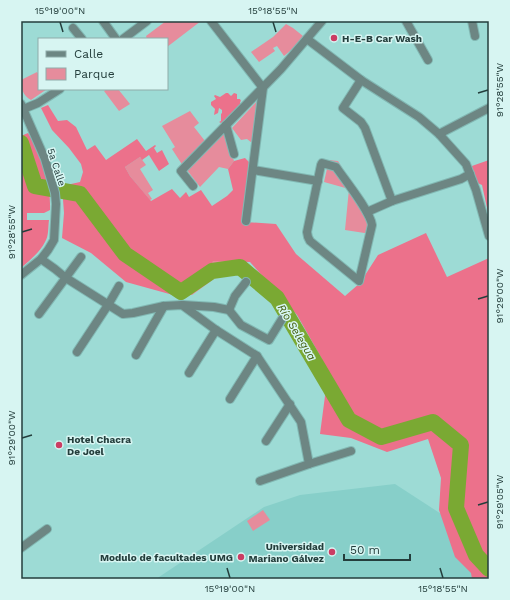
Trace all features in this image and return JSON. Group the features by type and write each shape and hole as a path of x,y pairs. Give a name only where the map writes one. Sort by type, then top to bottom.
{"street":[{"path":"103,21 115,38"},
{"path":"124,38 147,21"},
{"path":"211,21 263,88 246,222"},
{"path":"193,186 181,171 263,88 322,21"},
{"path":"406,21 428,60"},
{"path":"472,21 476,36"},
{"path":"73,28 81,38"},
{"path":"307,39 361,80 419,117 439,134 466,164 476,190 489,236"},
{"path":"361,80 343,108 361,122 365,128 392,201"},
{"path":"22,108 38,103 58,90"},
{"name":"5a Calle","path":"22,108 51,176 55,193 56,214 54,240 41,259"},
{"path":"439,134 489,108"},
{"path":"226,125 234,154"},
{"path":"322,164 336,167 367,212 372,225 358,281 310,241 308,236 307,232 322,164"},
{"path":"253,170 318,181"},
{"path":"367,212 392,201 461,179 470,174"},
{"path":"39,314 82,257"},
{"path":"21,275 41,259 55,268 66,278 123,314 133,314 164,306 182,305 214,307 229,310 241,325 269,340 282,319"},
{"path":"229,310 236,296 246,282"},
{"path":"77,352 119,286"},
{"path":"182,305 216,330 258,356 301,422 309,464"},
{"path":"136,355 164,306"},
{"path":"190,373 216,330"},
{"path":"230,400 258,356"},
{"path":"266,441 290,404"},
{"path":"260,481 351,451"},
{"path":"21,548 47,528"}],"shaded area":[{"path":"226,93 231,96 234,93 237,94 237,99 240,99 241,105 221,123 219,122 221,121 222,110 219,108 218,113 214,115 215,109 211,105 211,102 216,99 214,96 215,95 220,97"},
{"path":"48,105 58,121 67,120 76,127 87,150 95,145 106,160 137,139 146,151 155,145 156,146 154,148 157,153 162,150 169,164 159,171 149,155 142,160 140,157 125,167 130,176 151,201 172,189 180,198 186,192 189,197 201,190 212,206 233,190 228,169 234,161 245,158 250,163 245,222 276,224 296,254 345,296 360,283 378,255 426,233 447,277 489,258 489,579 472,579 471,573 455,557 439,510 441,478 428,439 387,452 351,438 320,434 325,396 322,359 297,315 250,262 213,261 195,290 173,295 126,282 91,253 62,238 64,213 62,186 80,182 83,172 81,164 69,148 52,130 41,108"},
{"path":"28,133 38,151 45,170 49,190 50,210 44,213 27,213 27,220 49,220 48,231 43,246 21,268 21,136"},
{"path":"489,160 489,217 482,185 471,180 469,167"},
{"name":"Universidad Mariano Gálvez","path":"395,484 452,521 481,579 156,579 264,507 300,495"}],"green space":[{"path":"166,21 201,21 168,46 168,38 147,38 146,36"},
{"path":"286,24 303,36 296,46 284,56 277,46 273,48 275,51 259,62 251,52 273,37"},
{"path":"37,72 38,90 46,90 31,100 23,92 21,80"},
{"path":"119,90 130,104 119,111 104,91"},
{"path":"259,99 252,143 247,139 241,140 232,128"},
{"path":"190,111 199,123 194,127 205,141 183,166 172,149 175,147 162,126"},
{"path":"225,131 234,161 228,169 219,167 200,187 187,170"},
{"path":"140,157 146,165 140,169 153,190 148,193 152,199 150,200 130,176 125,167"},
{"path":"329,160 338,161 374,219 371,234 345,230 349,189 324,182"},
{"path":"70,187 213,261 243,259 276,288 327,376 347,422 322,385 314,364 285,315 269,296 238,269 222,273 192,295 179,294 125,257 78,196 59,193 60,188"},
{"path":"263,510 270,520 253,531 247,521"}],"waterway":[{"name":"Río Selegua","path":"21,143 35,186 80,194 125,254 181,292 212,271 240,267 277,298 349,420 381,437 433,422 461,445 456,508 476,555 489,569"}],"place":[{"name":"H-E-B Car Wash","path":"334,38"},
{"name":"Hotel Chacra De Joel","path":"59,445"},
{"name":"Universidad Mariano Gálvez","path":"332,552"},
{"name":"Modulo de facultades UMG","path":"241,557"}]}
